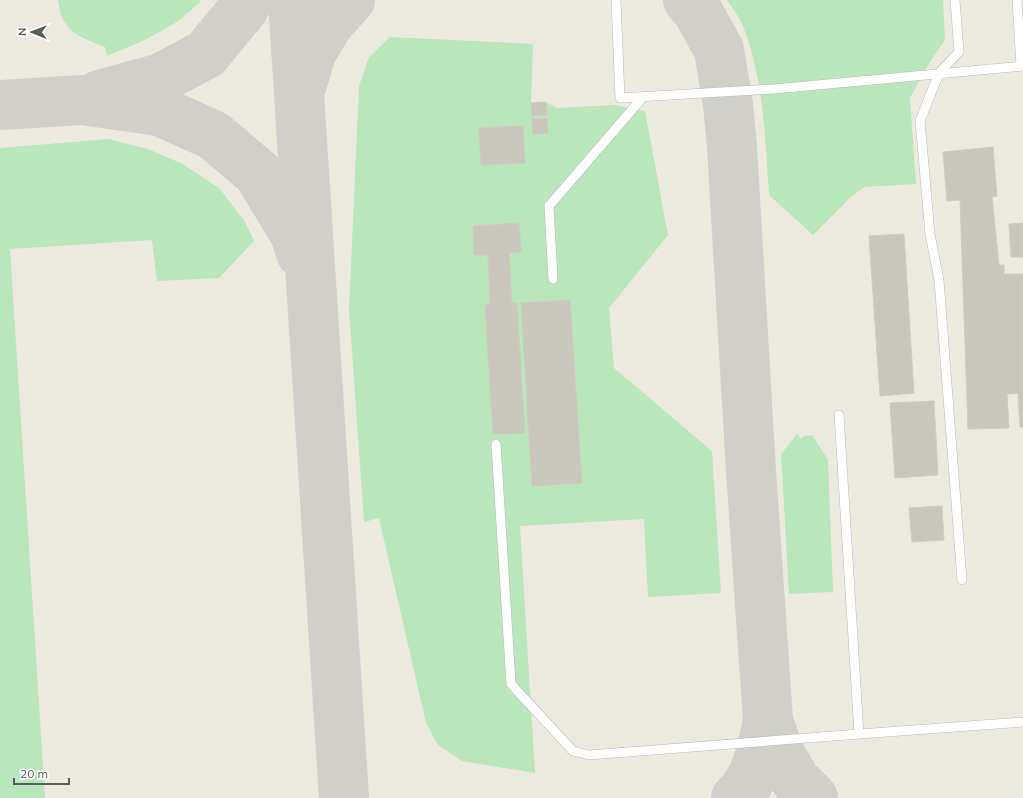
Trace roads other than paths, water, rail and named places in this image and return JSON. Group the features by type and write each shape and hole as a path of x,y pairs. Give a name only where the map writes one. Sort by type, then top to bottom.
{"lane":[{"path":"616,0 620,98 774,89 1022,66 1017,0"},
{"path":"955,0 959,52 939,73 920,121 930,234 939,280 962,580"},
{"path":"553,279 549,206 643,97"},
{"path":"839,415 859,734"},
{"path":"496,444 511,684 573,751 589,754 1023,722"}]}
